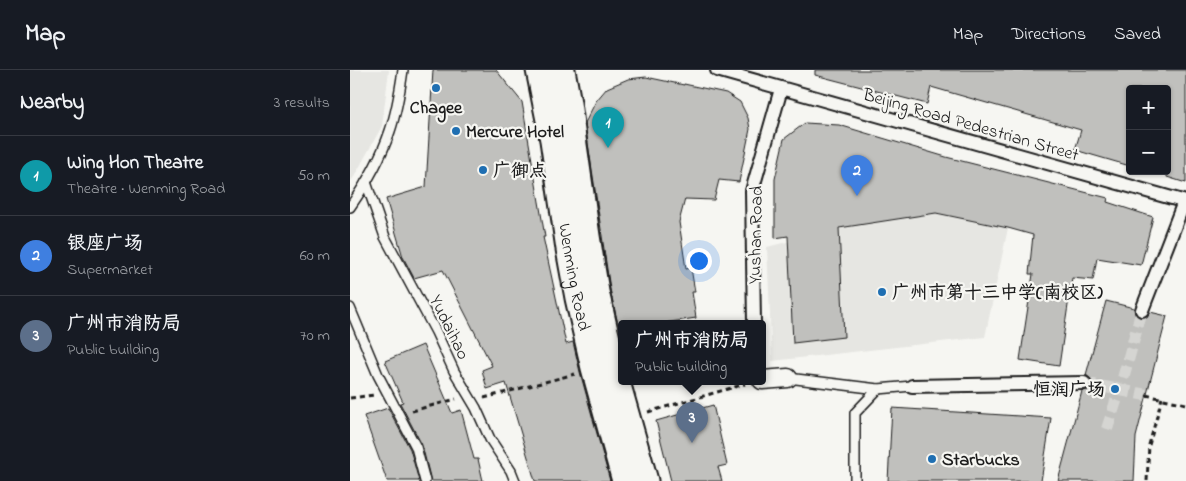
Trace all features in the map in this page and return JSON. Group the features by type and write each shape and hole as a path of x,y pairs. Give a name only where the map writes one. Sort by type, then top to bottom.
{"main road":[{"name":"Wenming Road","path":"539,70 553,140 573,272 585,331 624,481"},
{"name":"Wenming Road","path":"562,70 596,292 617,382 645,481"}],"street":[{"name":"Beijing Road Pedestrian Street","path":"718,70 1185,202"},
{"name":"Yushan Road","path":"754,320 752,190 781,89"},
{"path":"1142,310 1185,202"},
{"path":"766,380 788,378"},
{"path":"912,386 1084,383"}],"lane":[{"path":"350,207 366,182 390,132 403,70"},
{"name":"Yudaihao","path":"366,182 385,237 436,332 454,371 471,399 490,439 511,471 515,481"},
{"path":"350,308 378,375 416,447 425,481"},
{"path":"788,378 878,389 912,386"},
{"path":"854,481 855,414 878,389"}],"path":[{"path":"399,415 594,368"},
{"path":"628,418 743,385"},
{"path":"350,398 388,394"},
{"path":"1146,394 1186,404"},
{"path":"1147,481 1149,445 1162,398"}],"shaded area":[{"path":"350,70 389,70 382,126 350,182"},
{"name":"广州市第十三中学(南校区)","path":"936,213 1008,228 985,337 772,361 767,247 850,226"}],"building":[{"path":"433,70 496,70 522,102 545,237 543,237 566,344 573,342 610,481 535,481 506,383 487,389 482,370 492,366 443,270 414,278 403,257 386,199 426,187"},
{"path":"815,70 1186,70 1186,183 1167,177 1167,175 1171,175 1171,85 1126,85 1126,165 1075,150 1081,130 931,87 927,104 815,75"},
{"path":"646,77 726,93 740,102 748,118 750,129 739,182 719,180 714,200 685,199 679,222 686,269 691,268 695,292 692,292 696,318 683,320 618,320 618,324 610,289 585,123 596,101 607,88 628,79"},
{"path":"805,123 839,125 946,157 1108,198 1107,202 1153,217 1141,265 1097,258 1093,280 1072,278 1059,366 1020,360 1033,274 1029,274 1033,235 936,213 839,228 844,337 793,343 788,236 775,238 775,179 784,139"},
{"path":"1106,301 1134,308 1135,315 1140,318 1147,317 1150,312 1167,316 1136,437 1134,481 1058,481 1082,391 1088,390 1091,386 1091,379 1086,375"},
{"path":"423,345 452,413 461,410 474,459 478,459 483,481 431,481 422,445 400,403 403,402 385,361"},
{"path":"713,405 727,465 718,467 722,481 671,481 656,421"},
{"path":"388,408 410,449 419,481 387,481 364,416"},
{"path":"892,408 1051,418 1041,481 888,481"}],"tunnel":[{"path":"1107,429 1142,310"},
{"path":"1084,383 1146,395"}],"place":[{"name":"Chagee","path":"436,88"},
{"name":"Mercure Hotel","path":"456,131"},
{"name":"Wing Hon Theatre","path":"608,148"},
{"name":"广御点","path":"483,170"},
{"name":"银座广场","path":"857,196"},
{"name":"广州市第十三中学(南校区)","path":"882,292"},
{"name":"恒润广场","path":"1115,389"},
{"name":"广州市消防局","path":"692,443"},
{"name":"Starbucks","path":"932,459"}]}
